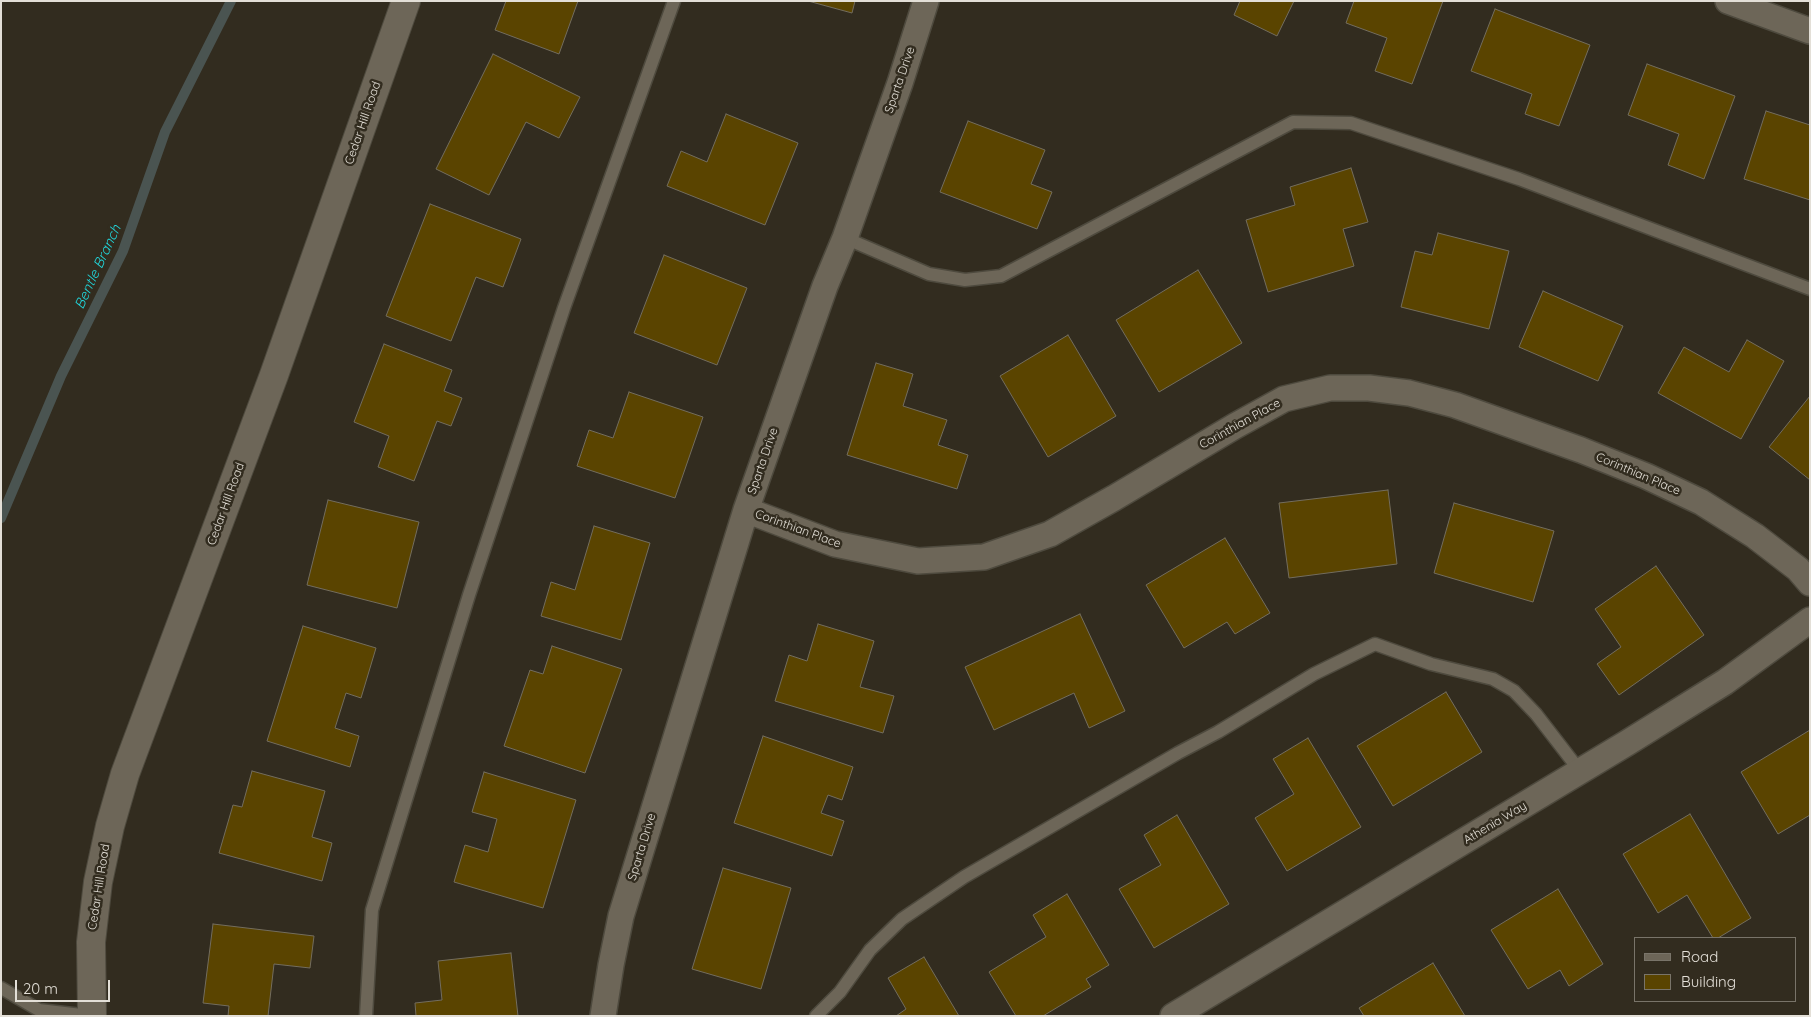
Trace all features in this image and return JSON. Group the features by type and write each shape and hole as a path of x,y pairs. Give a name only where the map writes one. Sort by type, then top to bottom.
{"street":[{"name":"Cedar Hill Road","path":"91,1016 91,942 98,882 110,826 125,774 277,366 406,1"},
{"name":"Sparta Drive","path":"603,1016 621,916 746,510 825,286 845,238 900,83 926,1"},
{"path":"1728,1 1810,31"},
{"name":"Corinthian Place","path":"746,510 836,544 918,561 984,557 1050,534 1234,426 1284,399 1330,388 1369,388 1409,393 1455,405 1581,450 1646,476 1702,502 1755,536 1798,569 1810,583"},
{"name":"Athenia Way","path":"1173,1016 1724,682 1810,620"}],"lane":[{"path":"366,1016 372,910 470,595 564,308 674,1"},
{"path":"845,238 929,274 965,280 1001,276 1293,122 1351,123 1519,179 1810,288"},
{"path":"816,1016 840,992 870,950 902,919 964,877 1178,753 1218,732 1314,674 1375,644 1431,664 1493,679 1514,691 1536,714 1580,771"},
{"path":"1,988 40,1010 91,1016"}],"building":[{"path":"506,1 578,1 559,54 495,30"},
{"path":"808,1 855,1 852,13"},
{"path":"1240,1 1294,1 1277,36 1234,15"},
{"path":"1354,1 1443,1 1412,84 1375,71 1387,38 1346,23"},
{"path":"1495,9 1590,45 1559,126 1525,114 1532,94 1471,71"},
{"path":"493,54 580,97 559,138 526,122 489,195 436,169"},
{"path":"1647,64 1735,96 1704,179 1668,165 1679,134 1628,115"},
{"path":"1766,111 1810,125 1810,200 1744,179"},
{"path":"726,114 798,143 765,225 667,186 681,151 707,162"},
{"path":"968,121 1045,150 1031,184 1052,192 1037,229 940,192"},
{"path":"1351,168 1368,222 1343,229 1354,266 1268,292 1246,220 1295,205 1290,187"},
{"path":"430,204 521,239 503,287 476,277 451,341 386,316"},
{"path":"1438,233 1509,251 1489,329 1401,307 1415,251 1432,255"},
{"path":"664,255 747,288 717,365 634,333"},
{"path":"1198,270 1242,343 1159,392 1116,320"},
{"path":"1543,291 1623,326 1598,381 1519,347"},
{"path":"1068,335 1116,416 1048,457 1000,376"},
{"path":"1747,340 1784,361 1741,439 1658,393 1684,347 1729,372"},
{"path":"384,344 452,370 444,391 462,398 451,426 437,421 414,481 378,467 389,436 354,422"},
{"path":"876,363 913,374 903,406 947,420 938,445 968,455 957,489 847,455"},
{"path":"629,392 703,417 675,498 577,466 589,430 613,438"},
{"path":"1810,396 1810,480 1769,447"},
{"path":"1388,490 1397,564 1289,578 1279,503"},
{"path":"328,500 419,522 397,608 307,585"},
{"path":"1454,503 1554,531 1533,602 1434,573"},
{"path":"594,526 650,543 621,640 541,616 551,582 575,590"},
{"path":"1225,538 1270,613 1235,634 1227,622 1184,648 1146,585"},
{"path":"1656,566 1704,635 1619,695 1597,664 1621,647 1595,609"},
{"path":"1080,614 1125,711 1089,728 1074,693 994,730 965,667"},
{"path":"818,624 874,641 860,687 894,696 883,733 775,701 789,655 807,661"},
{"path":"303,626 376,648 361,698 346,693 335,728 359,736 350,767 267,741"},
{"path":"552,646 622,669 585,773 504,746 530,670 543,674"},
{"path":"1446,692 1482,752 1393,806 1357,746"},
{"path":"1810,730 1810,815 1778,834 1741,772"},
{"path":"763,736 853,767 842,800 828,795 821,813 844,821 832,856 734,823"},
{"path":"1308,738 1361,827 1287,871 1255,818 1294,794 1273,759"},
{"path":"252,771 325,791 312,837 332,843 322,881 219,853 233,805 242,807"},
{"path":"484,772 576,800 543,908 454,882 465,845 488,852 497,819 472,812"},
{"path":"1690,814 1751,918 1720,937 1712,937 1687,895 1658,913 1623,854"},
{"path":"1177,815 1229,904 1154,948 1119,889 1161,865 1144,835"},
{"path":"723,868 791,888 761,989 692,969"},
{"path":"1558,889 1603,964 1569,986 1560,970 1528,989 1491,930"},
{"path":"1067,894 1109,965 1086,979 1091,987 1043,1016 1016,1016 989,972 1046,937 1033,915"},
{"path":"213,924 314,936 310,968 274,964 268,1016 228,1016 229,1006 203,1003"},
{"path":"511,953 518,1016 416,1016 415,1003 442,1000 438,961"},
{"path":"924,957 959,1016 896,1016 906,1009 888,978"},
{"path":"1433,963 1465,1016 1364,1016 1359,1008"}],"waterway":[{"name":"Bentle Branch","path":"1,518 61,376 123,251 165,132 231,1"}]}
